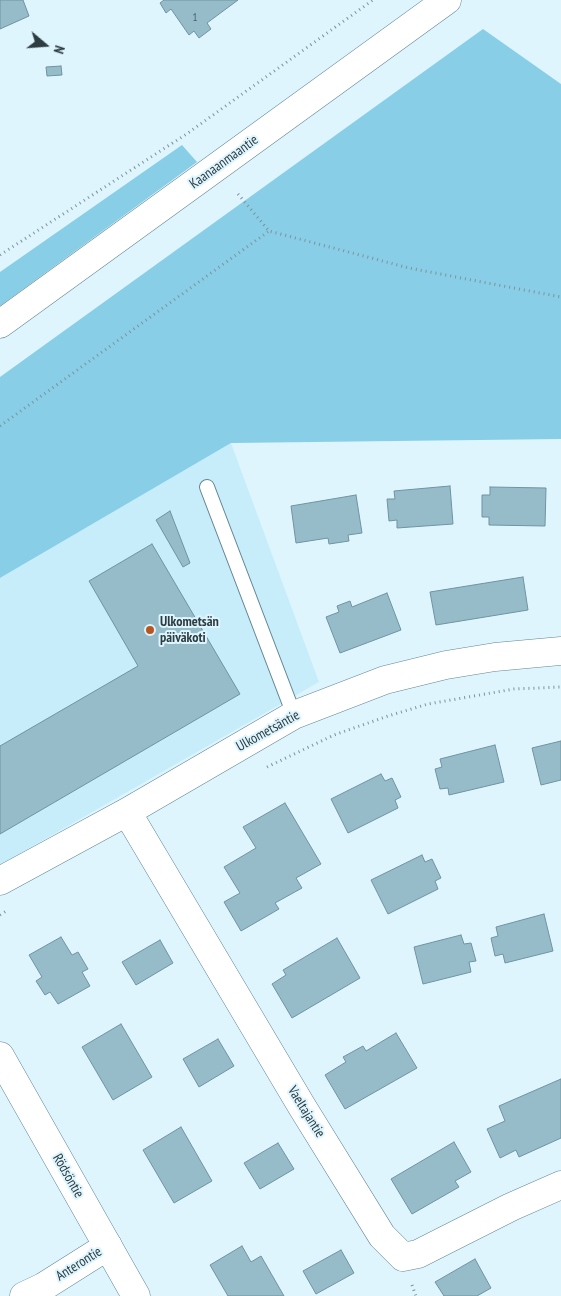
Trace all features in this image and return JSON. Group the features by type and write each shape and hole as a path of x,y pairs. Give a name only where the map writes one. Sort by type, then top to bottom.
{"street":[{"name":"Kaanaanmaantie","path":"0,324 447,0"},
{"name":"Ulkometsäntie","path":"0,881 127,812 294,715 385,680 446,665 495,657 561,651"},
{"name":"Vaeltajantie","path":"127,812 301,1105 382,1236 403,1256 418,1254 511,1207 561,1185"},
{"name":"Rödsöntie","path":"0,1056 136,1296"},
{"name":"Anterontie","path":"24,1296 43,1287 108,1246"}],"lane":[{"path":"207,487 294,715"}],"path":[{"path":"0,255 188,133 373,0"},
{"path":"238,194 269,231 409,268 561,297"},
{"path":"0,426 269,231"},
{"path":"260,770 334,735 428,704 514,689 561,687"}],"shaded area":[{"path":"483,29 561,84 561,439 231,443 0,578 0,377"},
{"path":"182,145 197,162 0,306 0,272"},
{"name":"Ulkometsän päiväkoti","path":"231,443 319,682 0,865 0,578"}],"building":[{"path":"0,0 23,0 29,16 0,29"},
{"path":"164,0 238,0 207,23 211,29 199,38 194,31 189,35 171,9 166,13 160,3"},
{"path":"61,66 62,75 47,76 46,67"},
{"path":"450,486 453,524 397,528 397,520 389,521 387,499 395,499 394,491"},
{"path":"490,487 546,488 545,526 489,525 489,517 482,517 482,495 490,495"},
{"path":"356,495 362,533 348,535 349,541 329,544 328,538 296,543 291,506"},
{"path":"170,511 190,563 183,567 156,520"},
{"path":"152,544 240,694 0,834 0,746 138,666 89,581"},
{"path":"523,577 528,610 436,625 430,592"},
{"path":"387,593 401,630 340,653 326,617 339,612 337,606 350,601 352,607"},
{"path":"561,741 561,780 541,785 532,748"},
{"path":"495,745 504,782 449,795 448,788 440,789 435,769 442,767 440,759"},
{"path":"381,774 385,781 392,778 401,797 395,800 398,808 348,833 331,799"},
{"path":"285,803 321,864 296,878 302,888 275,903 279,909 241,931 224,902 240,893 224,867 256,848 243,827"},
{"path":"422,855 425,862 432,859 441,878 435,881 438,889 388,914 371,880"},
{"path":"544,914 553,951 505,963 503,954 495,956 491,938 498,936 496,927"},
{"path":"461,935 464,944 471,943 476,961 469,962 471,972 423,984 414,947"},
{"path":"61,937 72,955 78,952 88,969 82,972 90,986 58,1004 50,992 45,995 36,981 42,977 29,955"},
{"path":"337,938 360,978 292,1018 272,984 286,975 283,970"},
{"path":"160,940 173,963 136,985 122,962"},
{"path":"121,1024 152,1077 113,1100 82,1047"},
{"path":"396,1033 417,1068 345,1109 325,1075 346,1062 343,1057 363,1046 366,1051"},
{"path":"218,1039 234,1066 199,1087 183,1059"},
{"path":"561,1079 561,1138 519,1157 516,1150 500,1158 487,1129 505,1121 499,1106"},
{"path":"181,1127 212,1181 174,1203 143,1150"},
{"path":"454,1142 471,1172 455,1181 459,1187 412,1214 391,1179"},
{"path":"278,1143 294,1169 260,1189 244,1163"},
{"path":"242,1246 251,1262 261,1256 284,1296 228,1296 210,1265"},
{"path":"341,1250 354,1273 316,1294 303,1271"},
{"path":"475,1259 491,1288 477,1296 444,1296 435,1282"}],"place":[{"name":"Ulkometsän päiväkoti","path":"150,630"}]}
